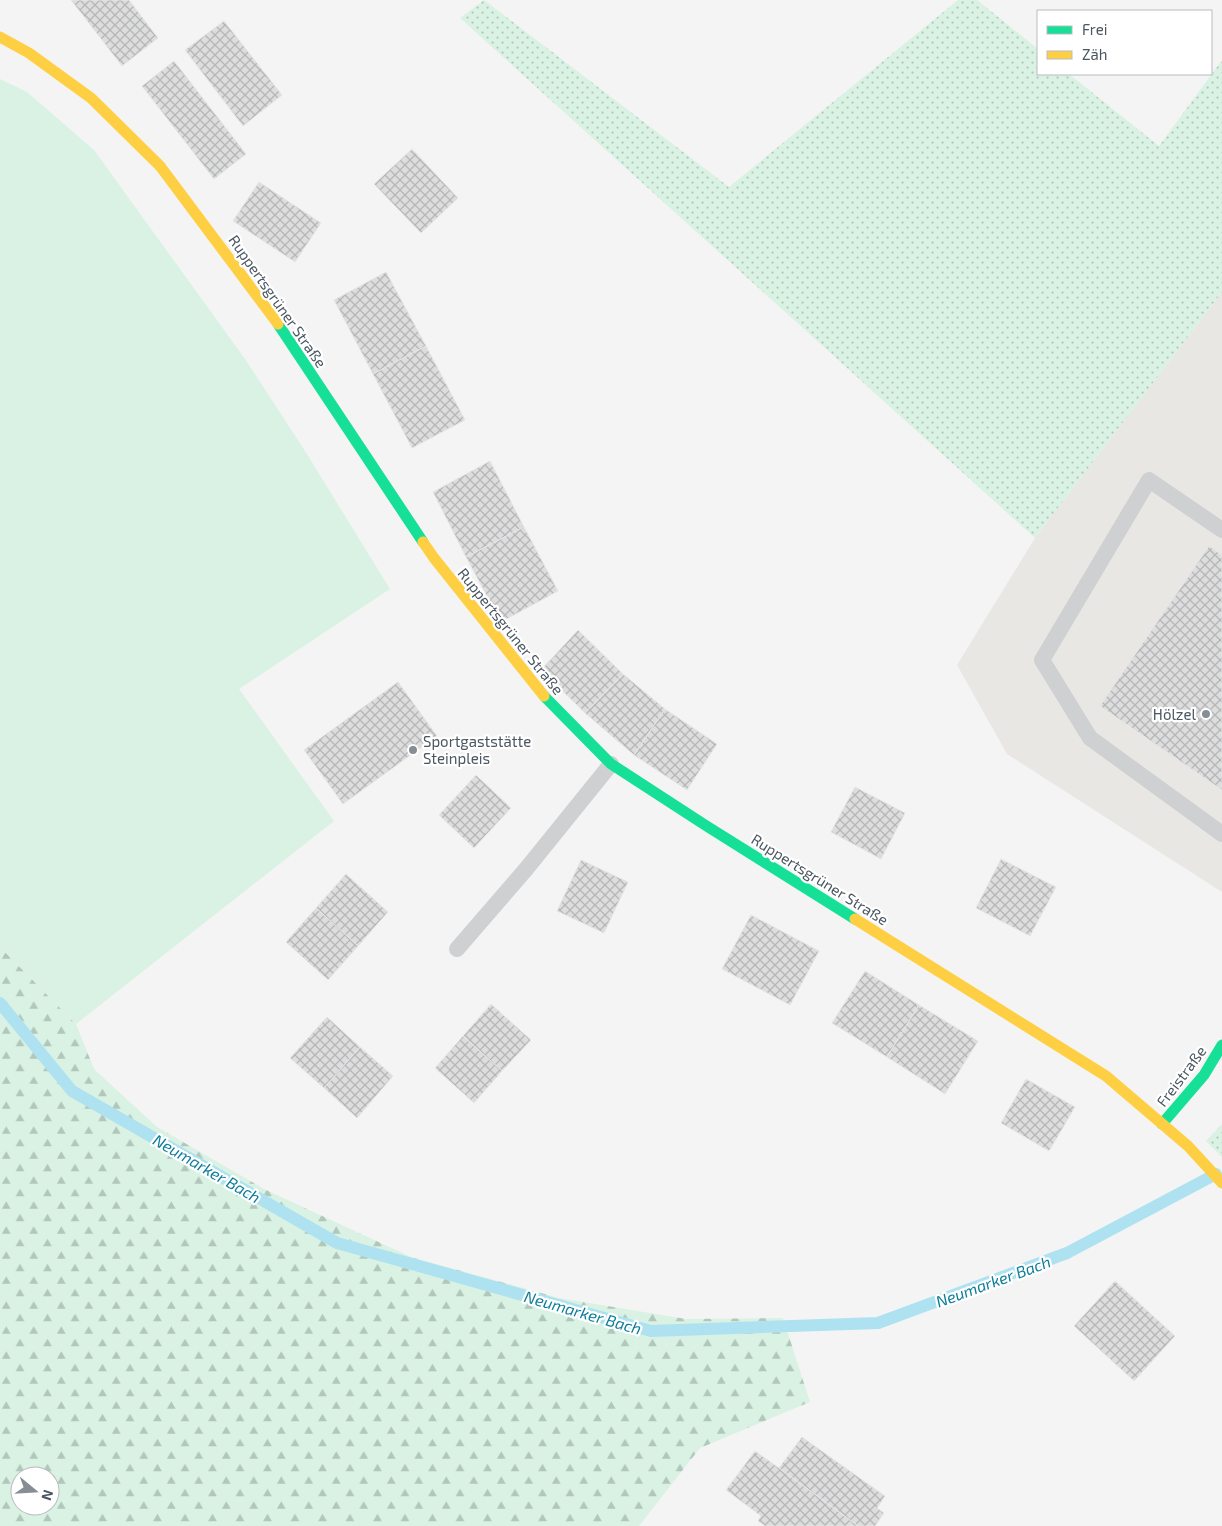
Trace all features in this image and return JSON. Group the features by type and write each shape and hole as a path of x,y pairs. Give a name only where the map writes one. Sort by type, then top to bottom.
{"street":[{"name":"Ruppertsgrüner Straße","path":"0,37 29,53 91,98 160,166 269,310 434,558 536,689 611,764 1106,1076 1188,1146 1222,1184"},
{"name":"Freistraße","path":"1162,1124 1204,1075 1222,1045"}],"lane":[{"path":"1222,530 1149,480 1042,660 1090,738 1222,834"},
{"path":"457,949 528,868 611,764"}],"shaded area":[{"path":"1222,292 1222,892 1007,754 957,665 1035,538"}],"green space":[{"path":"484,0 729,187 958,0 977,0 1037,48 1037,75 1070,75 1159,146 1222,60 1222,292 1035,538 460,18"},
{"path":"0,79 27,92 94,150 245,359 305,451 390,589 239,689 334,821 76,1024 5,952 0,939"},
{"path":"0,939 5,952 76,1024 94,1069 157,1127 264,1189 411,1257 559,1298 686,1319 783,1318 810,1402 700,1448 639,1526 0,1526"},
{"path":"1222,1124 1222,1157 1206,1141"}],"building":[{"path":"71,0 129,0 158,38 122,66"},
{"path":"224,21 282,95 243,126 185,50"},
{"path":"174,61 246,154 214,179 142,86"},
{"path":"412,149 458,198 421,233 374,184"},
{"path":"259,182 321,223 295,262 233,221"},
{"path":"386,272 426,346 373,374 334,300"},
{"path":"426,346 465,420 412,448 373,374"},
{"path":"490,461 524,527 466,557 433,492"},
{"path":"524,527 558,591 501,622 466,557"},
{"path":"1209,546 1222,555 1222,790 1100,706"},
{"path":"578,630 623,674 585,713 541,670"},
{"path":"623,674 665,709 634,755 585,713"},
{"path":"398,682 437,736 343,804 304,750"},
{"path":"665,709 717,744 687,790 634,755"},
{"path":"476,775 511,808 474,848 439,815"},
{"path":"855,787 905,813 881,859 831,832"},
{"path":"1001,859 1056,887 1030,936 976,908"},
{"path":"581,860 628,882 604,933 557,911"},
{"path":"346,874 388,912 358,946 316,908"},
{"path":"316,908 358,946 328,980 286,942"},
{"path":"751,915 819,951 790,1005 722,969"},
{"path":"865,971 919,1005 887,1057 832,1023"},
{"path":"491,1004 531,1040 502,1071 463,1036"},
{"path":"919,1005 978,1041 945,1094 887,1057"},
{"path":"327,1017 360,1047 324,1088 290,1058"},
{"path":"463,1036 502,1071 474,1103 435,1068"},
{"path":"360,1047 393,1076 357,1118 324,1088"},
{"path":"1026,1079 1075,1107 1049,1151 1001,1123"},
{"path":"1115,1281 1175,1336 1134,1381 1074,1326"},
{"path":"802,1437 885,1496 877,1508 884,1513 875,1526 858,1526 779,1468"},
{"path":"755,1451 858,1526 765,1526 758,1521 761,1516 726,1490"}],"waterway":[{"name":"Neumarker Bach","path":"0,1003 72,1091 337,1243 651,1331 878,1323 1067,1253 1216,1174"}],"traffic: fast":[{"path":"278,324 423,542"},
{"path":"544,696 611,764 855,919"},
{"path":"1162,1124 1204,1075 1222,1045"}],"traffic: slow":[{"path":"0,37 29,53 91,98 160,166 278,324"},
{"path":"423,542 544,696"},
{"path":"855,919 1106,1076 1188,1146 1222,1183"}],"place":[{"name":"Hölzel","path":"1206,714"},
{"name":"Sportgaststätte Steinpleis","path":"413,750"}]}
